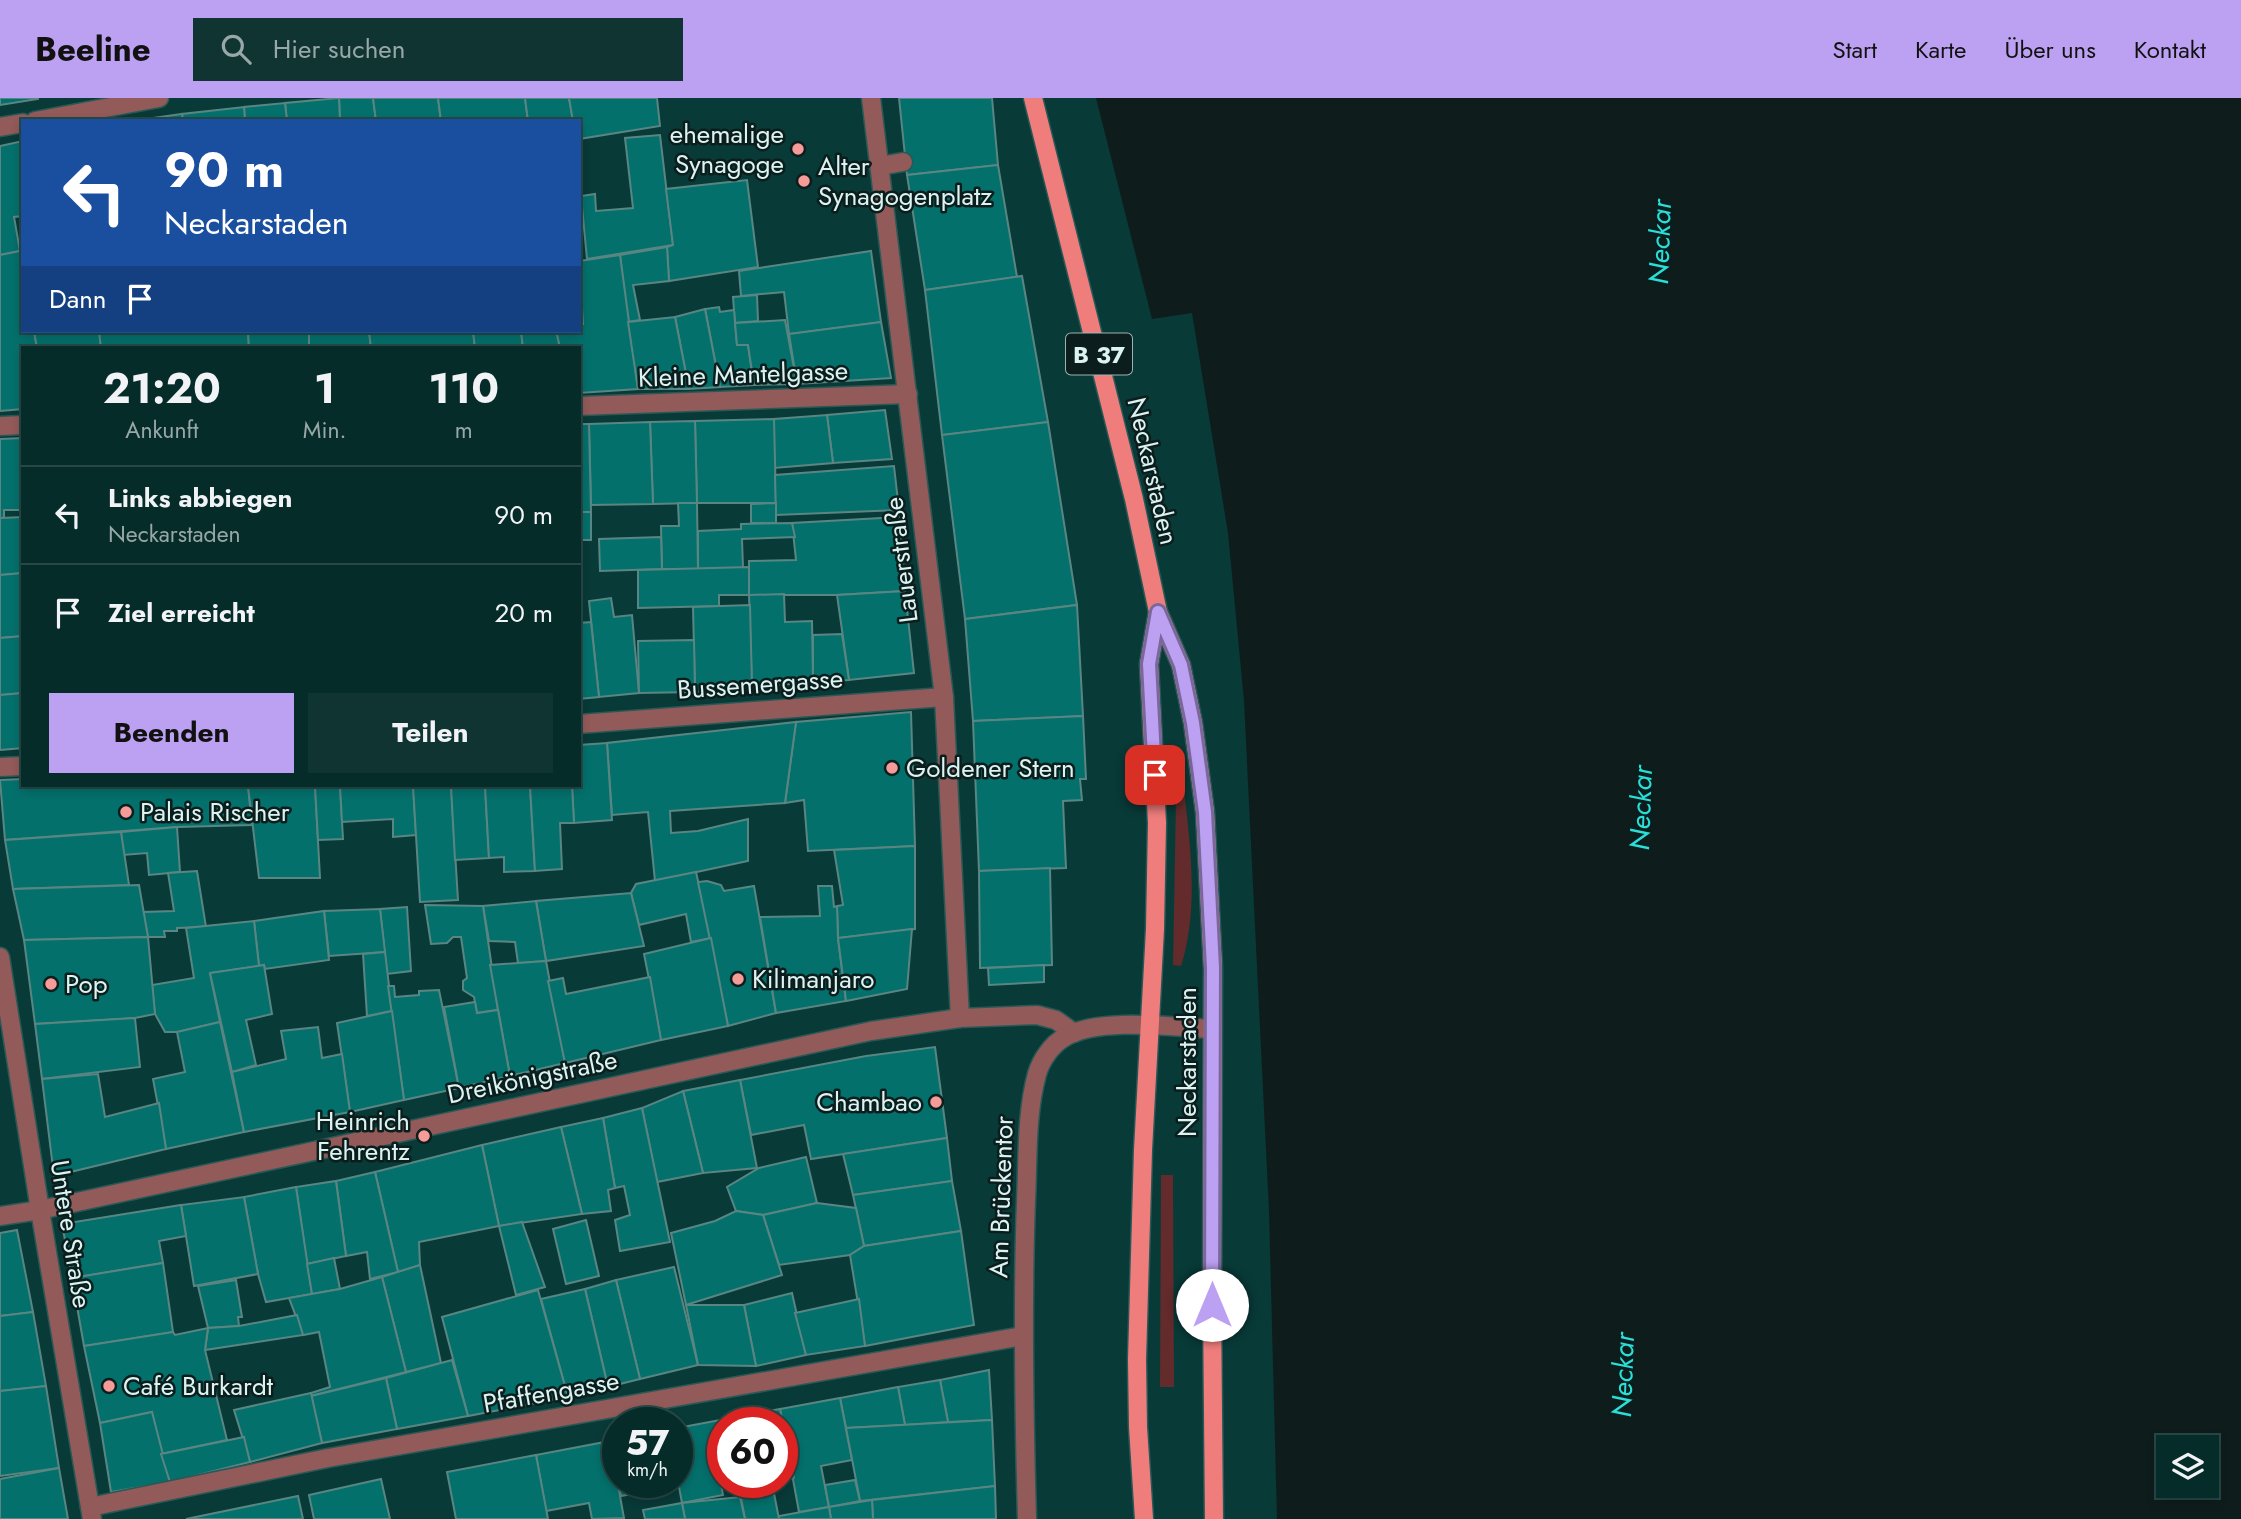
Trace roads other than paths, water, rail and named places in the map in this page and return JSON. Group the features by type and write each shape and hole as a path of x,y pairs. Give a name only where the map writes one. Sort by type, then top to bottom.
{"main road":[{"name":"Neckarstaden","path":"1033,98 1134,499 1158,612 1181,665 1193,723 1205,812 1213,956 1214,1519"},
{"name":"Neckarstaden","path":"1144,1519 1138,1427 1138,1360 1143,1150 1157,823 1149,664 1158,612"}],"street":[{"path":"46,119 159,98"},
{"name":"Lauerstraße","path":"871,98 944,697 960,1018"},
{"path":"0,127 21,123"},
{"path":"880,166 903,162"},
{"name":"Kleine Mantelgasse","path":"581,406 908,394"},
{"path":"0,426 21,425"},
{"name":"Bussemergasse","path":"581,724 944,697"},
{"path":"0,767 21,766"},
{"name":"Untere Straße","path":"0,957 91,1513"},
{"name":"Dreikönigstraße","path":"0,1216 40,1210 871,1031 960,1018 1038,1015 1056,1020 1074,1032"},
{"path":"1074,1032 1112,1026 1212,1029"},
{"name":"Am Brückentor","path":"1027,1519 1023,1336 1032,1094 1045,1057 1053,1046 1074,1032"},
{"name":"Pfaffengasse","path":"91,1513 328,1458 1023,1336"}],"water":[{"name":"Neckar","path":"1096,98 2241,98 2241,1519 1277,1519 1269,1212 1244,701 1228,533 1192,313 1152,319"}],"place":[{"name":"ehemalige Synagoge","path":"798,149"},
{"name":"Alter Synagogenplatz","path":"804,181"},
{"name":"Goldener Stern","path":"892,768"},
{"name":"Palais Rischer","path":"126,812"},
{"name":"Kilimanjaro","path":"738,979"},
{"name":"Pop","path":"51,984"},
{"name":"Chambao","path":"936,1102"},
{"name":"Heinrich Fehrentz","path":"424,1136"},
{"name":"Café Burkardt","path":"109,1386"}]}
